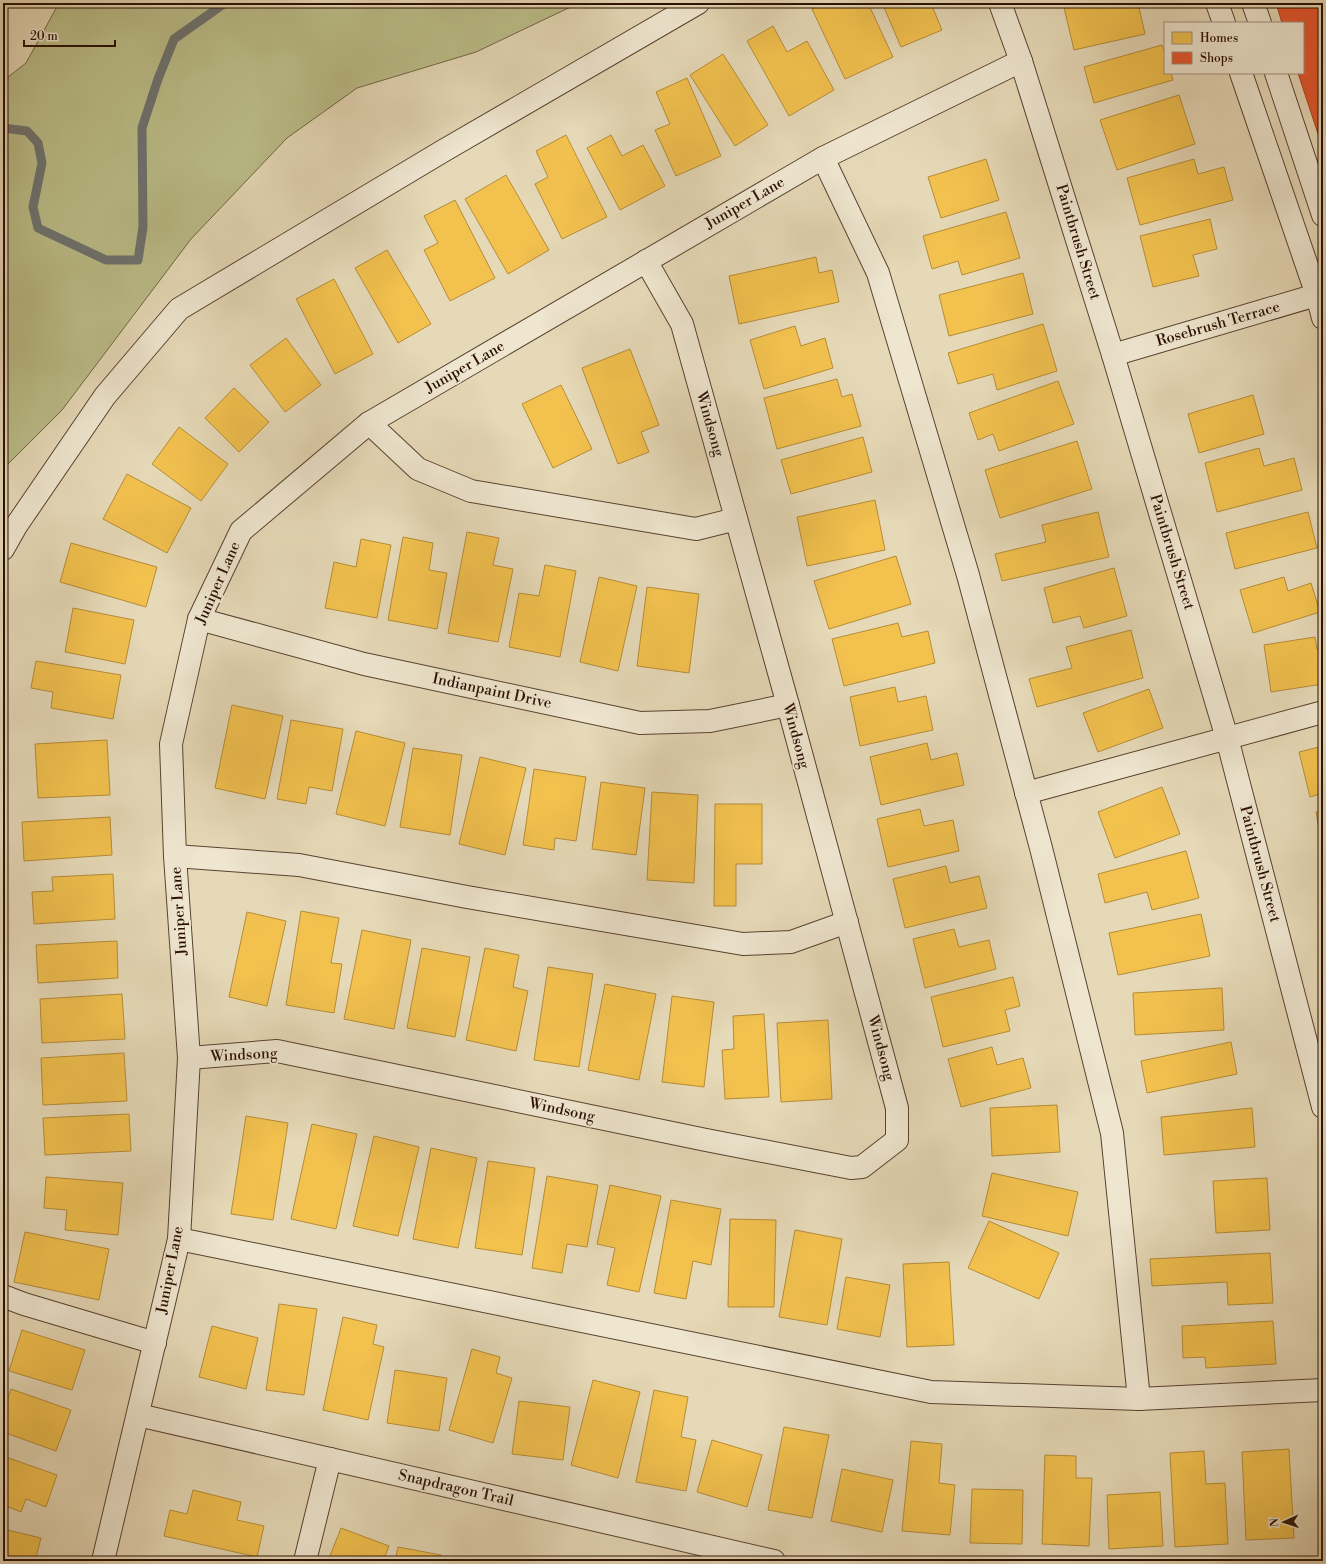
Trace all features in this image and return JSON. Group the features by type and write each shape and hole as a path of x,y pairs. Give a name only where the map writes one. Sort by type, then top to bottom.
{"street":[{"path":"3,549 16,526 105,396 179,309 436,155 698,3"},
{"name":"Paintbrush Street","path":"1000,3 1021,60 1113,356 1227,738 1323,1107"},
{"path":"1217,3 1224,22"},
{"path":"1253,3 1260,22"},
{"name":"Juniper Lane","path":"103,1561 179,1239 188,1058 175,856 170,744 199,619 241,531 369,423 823,158 1021,60"},
{"path":"1241,74 1320,294 1323,318"},
{"path":"1276,74 1323,215"},
{"path":"823,158 878,273 968,575 1026,793 1112,1133 1139,1399"},
{"name":"Windsong","path":"188,1058 277,1051 706,1140 851,1168 862,1167 897,1140 897,1108 788,705 682,324 646,262"},
{"name":"Rosebrush Terrace","path":"1113,356 1320,294"},
{"path":"369,423 418,469 471,491 696,528 736,519"},
{"name":"Indianpaint Drive","path":"199,619 364,664 640,723 710,721 788,705"},
{"path":"1026,793 1323,712"},
{"path":"175,856 298,865 467,897 743,944 791,942 847,922"},
{"path":"179,1239 931,1392 1139,1399 1323,1390"},
{"path":"3,1296 24,1304 155,1343"},
{"name":"Snapdragon Trail","path":"138,1415 774,1561"},
{"path":"305,1561 330,1459"}],"green space":[{"path":"59,3 579,3 476,52 357,88 287,138 191,239 62,410 3,469 3,81 26,63"}],"building: Homes":[{"path":"825,3 868,3 893,57 845,79 812,9"},
{"path":"882,3 931,3 942,30 901,47"},
{"path":"1063,3 1110,3 1112,8 1138,3 1145,34 1074,50"},
{"path":"773,26 787,52 807,41 834,90 789,116 747,41"},
{"path":"1162,45 1164,51 1164,74 1171,74 1173,80 1094,103 1084,67"},
{"path":"723,54 768,125 735,146 690,75"},
{"path":"687,78 721,156 676,176 655,130 670,124 656,92"},
{"path":"1179,95 1195,144 1117,170 1100,120"},
{"path":"566,135 607,217 562,239 535,184 548,177 536,151"},
{"path":"611,135 622,156 643,145 665,186 620,210 587,148"},
{"path":"986,159 999,200 941,218 928,177"},
{"path":"1194,159 1198,174 1224,167 1233,200 1140,225 1127,178"},
{"path":"506,175 549,250 508,274 465,199"},
{"path":"455,200 495,278 450,301 424,250 438,243 424,216"},
{"path":"1006,212 1020,258 962,275 958,261 932,269 923,236"},
{"path":"1210,219 1217,249 1193,255 1199,276 1153,287 1140,236"},
{"path":"387,250 431,324 398,343 355,268"},
{"path":"816,257 819,273 832,270 839,302 739,324 729,276"},
{"path":"1023,273 1033,314 949,336 939,295"},
{"path":"334,279 373,354 335,374 296,299"},
{"path":"1043,324 1057,371 997,390 993,374 958,384 948,353"},
{"path":"795,326 801,346 825,338 833,368 764,389 750,340"},
{"path":"286,338 321,385 285,412 250,365"},
{"path":"630,349 659,425 641,432 649,452 618,464 582,368"},
{"path":"837,379 842,397 852,394 861,426 777,449 764,398"},
{"path":"1058,381 1074,424 999,451 993,434 978,440 969,413"},
{"path":"561,385 592,449 553,468 522,404"},
{"path":"234,388 269,422 239,452 205,418"},
{"path":"1253,395 1264,434 1199,453 1188,414"},
{"path":"179,427 228,464 201,501 152,464"},
{"path":"863,437 872,472 791,494 781,460"},
{"path":"1077,441 1092,489 1000,518 985,470"},
{"path":"1259,448 1264,466 1294,458 1302,490 1217,512 1205,463"},
{"path":"127,474 191,508 167,553 103,519"},
{"path":"875,500 885,550 807,566 797,517"},
{"path":"1098,512 1109,557 1002,581 995,554 1046,542 1042,525"},
{"path":"1308,512 1317,548 1235,569 1226,533"},
{"path":"467,532 499,538 493,565 513,569 498,642 448,633"},
{"path":"403,537 433,543 429,570 447,573 437,629 388,620"},
{"path":"361,539 391,545 377,618 325,608 334,562 356,567"},
{"path":"71,543 157,567 146,607 60,582"},
{"path":"896,556 911,604 829,629 814,581"},
{"path":"545,565 576,571 560,657 509,647 519,593 539,596"},
{"path":"1114,568 1127,616 1084,628 1080,616 1053,623 1044,588"},
{"path":"599,577 637,586 618,671 580,662"},
{"path":"1284,577 1288,591 1311,583 1320,612 1253,633 1240,590"},
{"path":"647,587 699,594 689,673 637,666"},
{"path":"73,608 134,620 125,664 65,652"},
{"path":"898,623 902,637 928,631 935,663 844,686 832,639"},
{"path":"1131,630 1143,678 1037,707 1029,679 1072,668 1066,647"},
{"path":"1315,637 1317,649 1323,648 1323,684 1271,692 1264,645"},
{"path":"36,661 121,675 113,719 51,708 53,692 31,688"},
{"path":"895,687 898,702 926,696 933,730 860,746 850,697"},
{"path":"1149,689 1163,728 1098,752 1083,713"},
{"path":"232,705 283,716 265,799 215,788"},
{"path":"291,720 343,729 332,791 309,787 306,804 277,799"},
{"path":"356,731 405,743 385,826 336,814"},
{"path":"107,740 110,795 38,798 35,744"},
{"path":"927,743 931,760 957,753 964,785 881,805 870,757"},
{"path":"1323,746 1323,793 1310,797 1299,752"},
{"path":"413,748 462,755 450,835 400,827"},
{"path":"480,757 526,768 505,855 459,844"},
{"path":"534,769 586,777 576,841 555,838 554,850 523,845"},
{"path":"601,782 645,788 636,855 592,849"},
{"path":"1162,787 1180,834 1115,858 1098,812"},
{"path":"652,792 698,795 694,883 647,880"},
{"path":"715,804 762,804 762,864 736,864 736,906 714,906"},
{"path":"920,809 924,826 953,820 959,851 888,867 877,819"},
{"path":"1323,810 1323,852 1316,812"},
{"path":"110,817 112,855 24,861 22,822"},
{"path":"1186,851 1199,898 1152,910 1147,892 1105,903 1098,874"},
{"path":"946,866 950,883 979,876 987,908 905,928 893,879"},
{"path":"113,874 115,919 34,924 32,892 53,891 52,877"},
{"path":"301,911 339,918 331,963 342,964 334,1013 286,1005"},
{"path":"247,912 286,921 267,1006 229,997"},
{"path":"1201,914 1210,956 1118,975 1109,933"},
{"path":"954,929 959,947 989,940 996,969 925,988 913,939"},
{"path":"362,930 411,940 394,1029 344,1019"},
{"path":"117,941 118,978 38,983 36,945"},
{"path":"422,948 470,957 455,1037 407,1028"},
{"path":"485,948 519,955 513,987 528,991 516,1051 466,1040"},
{"path":"548,967 593,974 579,1067 534,1060"},
{"path":"1013,977 1020,1006 1005,1010 1010,1031 943,1047 931,997"},
{"path":"605,984 656,994 639,1080 588,1070"},
{"path":"1222,988 1224,1030 1135,1035 1133,993"},
{"path":"122,994 125,1039 42,1043 40,999"},
{"path":"672,996 714,1002 704,1087 662,1082"},
{"path":"764,1014 769,1097 725,1099 722,1050 734,1049 733,1016"},
{"path":"828,1020 832,1099 781,1102 777,1023"},
{"path":"1231,1042 1237,1074 1147,1093 1141,1061"},
{"path":"992,1047 997,1065 1023,1058 1031,1088 961,1107 948,1059"},
{"path":"124,1053 127,1101 43,1105 41,1058"},
{"path":"1057,1105 1060,1152 992,1156 990,1108"},
{"path":"1252,1108 1255,1147 1164,1155 1161,1117"},
{"path":"129,1114 131,1151 45,1155 43,1118"},
{"path":"246,1116 288,1123 273,1220 231,1214"},
{"path":"312,1124 357,1134 336,1229 291,1219"},
{"path":"374,1136 419,1147 398,1236 353,1226"},
{"path":"431,1148 477,1158 458,1248 413,1239"},
{"path":"488,1161 535,1168 522,1255 475,1248"},
{"path":"992,1173 1078,1192 1068,1236 982,1216"},
{"path":"547,1176 598,1185 587,1247 567,1244 562,1273 532,1268"},
{"path":"46,1177 123,1183 118,1235 65,1230 67,1210 44,1208"},
{"path":"1267,1178 1270,1230 1216,1233 1213,1181"},
{"path":"610,1185 661,1196 639,1292 607,1285 615,1248 597,1244"},
{"path":"671,1200 721,1209 711,1265 693,1261 686,1299 654,1293"},
{"path":"730,1219 776,1220 774,1307 728,1307"},
{"path":"989,1221 1059,1253 1039,1299 968,1268"},
{"path":"795,1230 842,1239 827,1325 779,1317"},
{"path":"25,1232 109,1249 99,1300 14,1282"},
{"path":"1270,1253 1273,1303 1228,1305 1227,1282 1152,1286 1150,1259"},
{"path":"949,1262 954,1345 907,1347 903,1264"},
{"path":"846,1277 890,1285 880,1337 837,1329"},
{"path":"279,1304 317,1309 304,1395 266,1390"},
{"path":"343,1317 377,1325 373,1344 384,1347 368,1420 323,1410"},
{"path":"1273,1321 1276,1364 1206,1368 1205,1357 1183,1358 1182,1326"},
{"path":"212,1326 258,1338 246,1389 199,1377"},
{"path":"22,1330 85,1350 72,1390 9,1371"},
{"path":"472,1349 500,1357 496,1373 512,1378 493,1443 449,1430"},
{"path":"395,1370 447,1378 439,1431 387,1423"},
{"path":"593,1380 640,1392 618,1478 571,1465"},
{"path":"11,1389 71,1410 56,1451 3,1432 3,1412"},
{"path":"654,1390 688,1397 681,1437 696,1440 686,1491 636,1482"},
{"path":"519,1401 570,1407 563,1460 512,1454"},
{"path":"784,1427 829,1435 812,1518 768,1510"},
{"path":"712,1440 762,1455 747,1507 697,1492"},
{"path":"911,1441 942,1444 939,1483 955,1485 950,1535 902,1531"},
{"path":"1289,1449 1294,1538 1246,1540 1242,1452"},
{"path":"1204,1451 1206,1484 1225,1483 1228,1544 1175,1547 1170,1453"},
{"path":"1045,1455 1076,1456 1076,1478 1092,1478 1089,1546 1042,1544"},
{"path":"3,1456 57,1475 46,1507 26,1499 21,1512 3,1505"},
{"path":"842,1469 893,1480 882,1532 831,1521"},
{"path":"972,1489 1023,1490 1022,1544 970,1543"},
{"path":"193,1490 241,1502 237,1520 264,1526 257,1557 164,1536 170,1510 187,1514"},
{"path":"1160,1492 1163,1546 1109,1549 1107,1495"},
{"path":"341,1528 389,1546 383,1561 328,1561"},
{"path":"3,1529 41,1538 35,1561 3,1561"},
{"path":"398,1547 441,1555 440,1561 395,1561"}],"building: Shops":[{"path":"1276,3 1323,3 1323,149 1298,74 1304,74 1304,22 1282,22"}],"waterway":[{"path":"3,128 27,131 38,143 42,163 33,207 38,228 106,260 138,260 143,227 142,128 158,79 174,39 225,3"}]}
